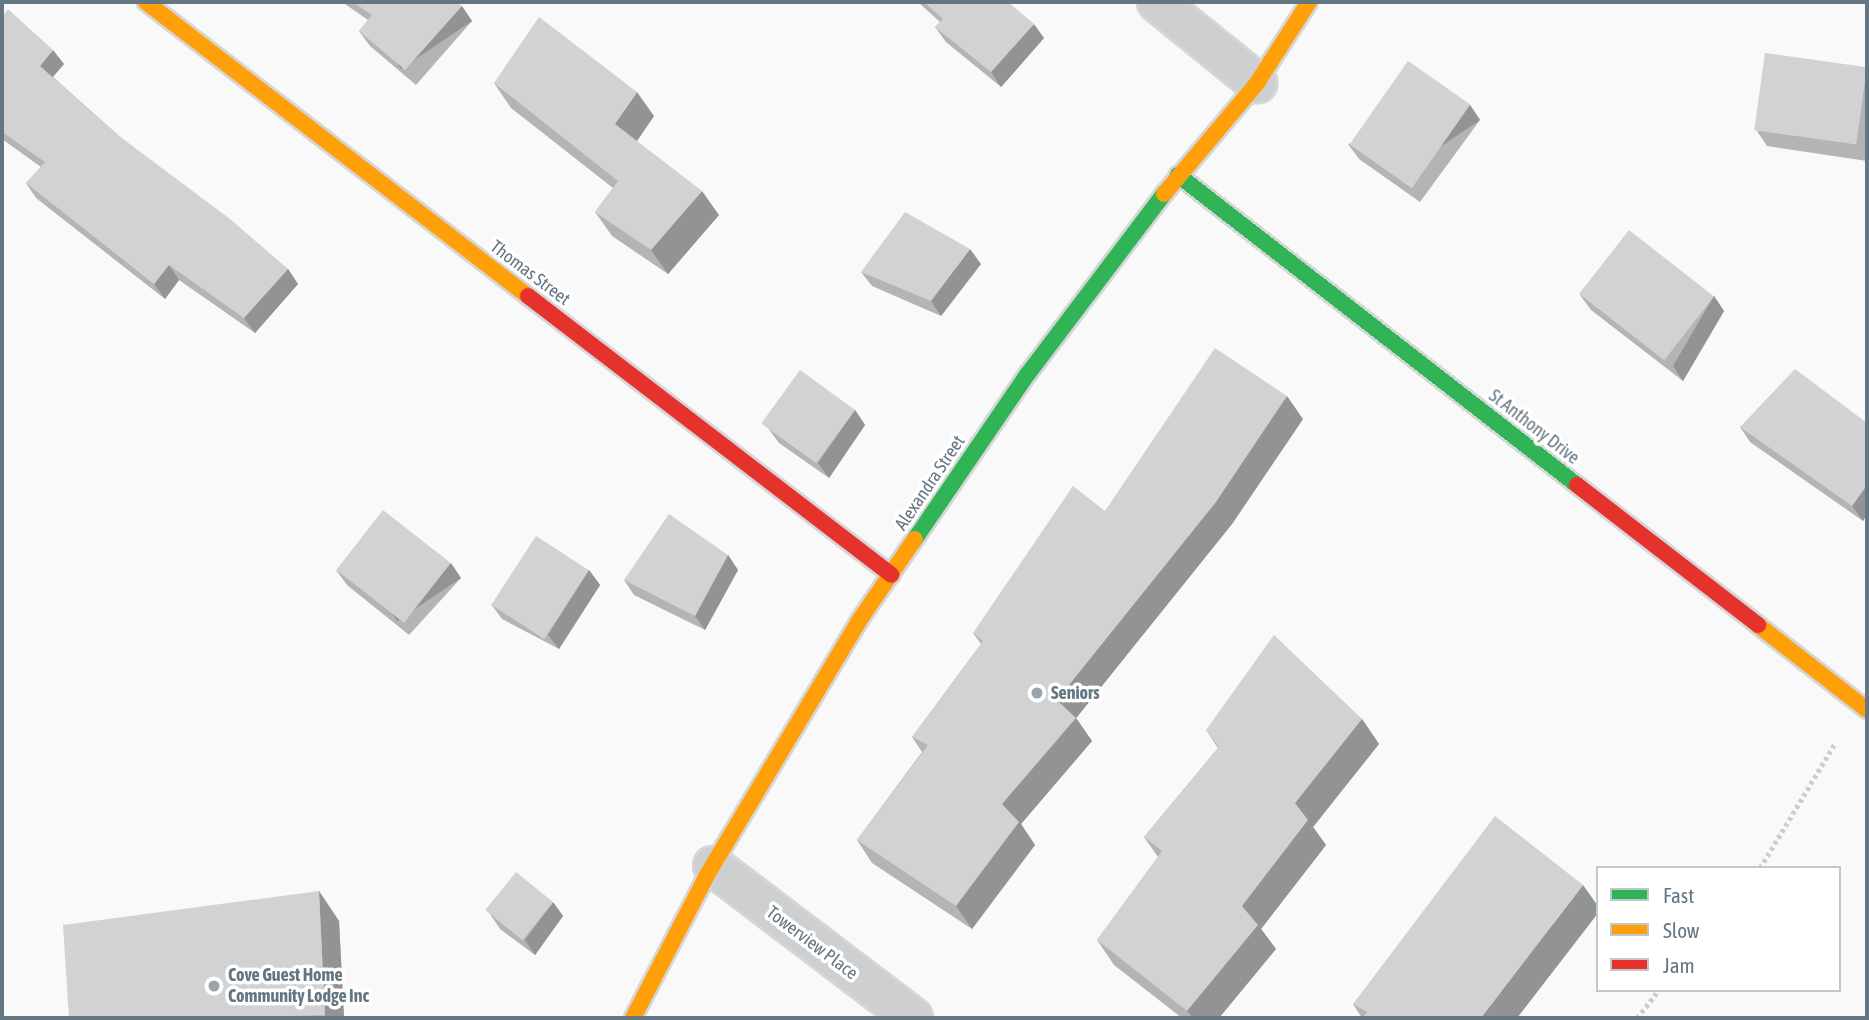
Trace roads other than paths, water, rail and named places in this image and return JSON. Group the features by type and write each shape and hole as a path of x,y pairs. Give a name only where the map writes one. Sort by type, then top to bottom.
{"street":[{"name":"Thomas Street","path":"146,2 891,575"},
{"path":"1157,2 1257,83"},
{"name":"Alexandra Street","path":"633,1018 713,866 891,575 1027,375 1178,175 1257,83 1309,2"},
{"name":"St Anthony Drive","path":"1178,175 1863,706"},
{"name":"Towerview Place","path":"713,866 913,1018"}],"place":[{"name":"Seniors","path":"1037,693"},
{"name":"Cove Guest Home Community Lodge Inc","path":"214,986"}]}
